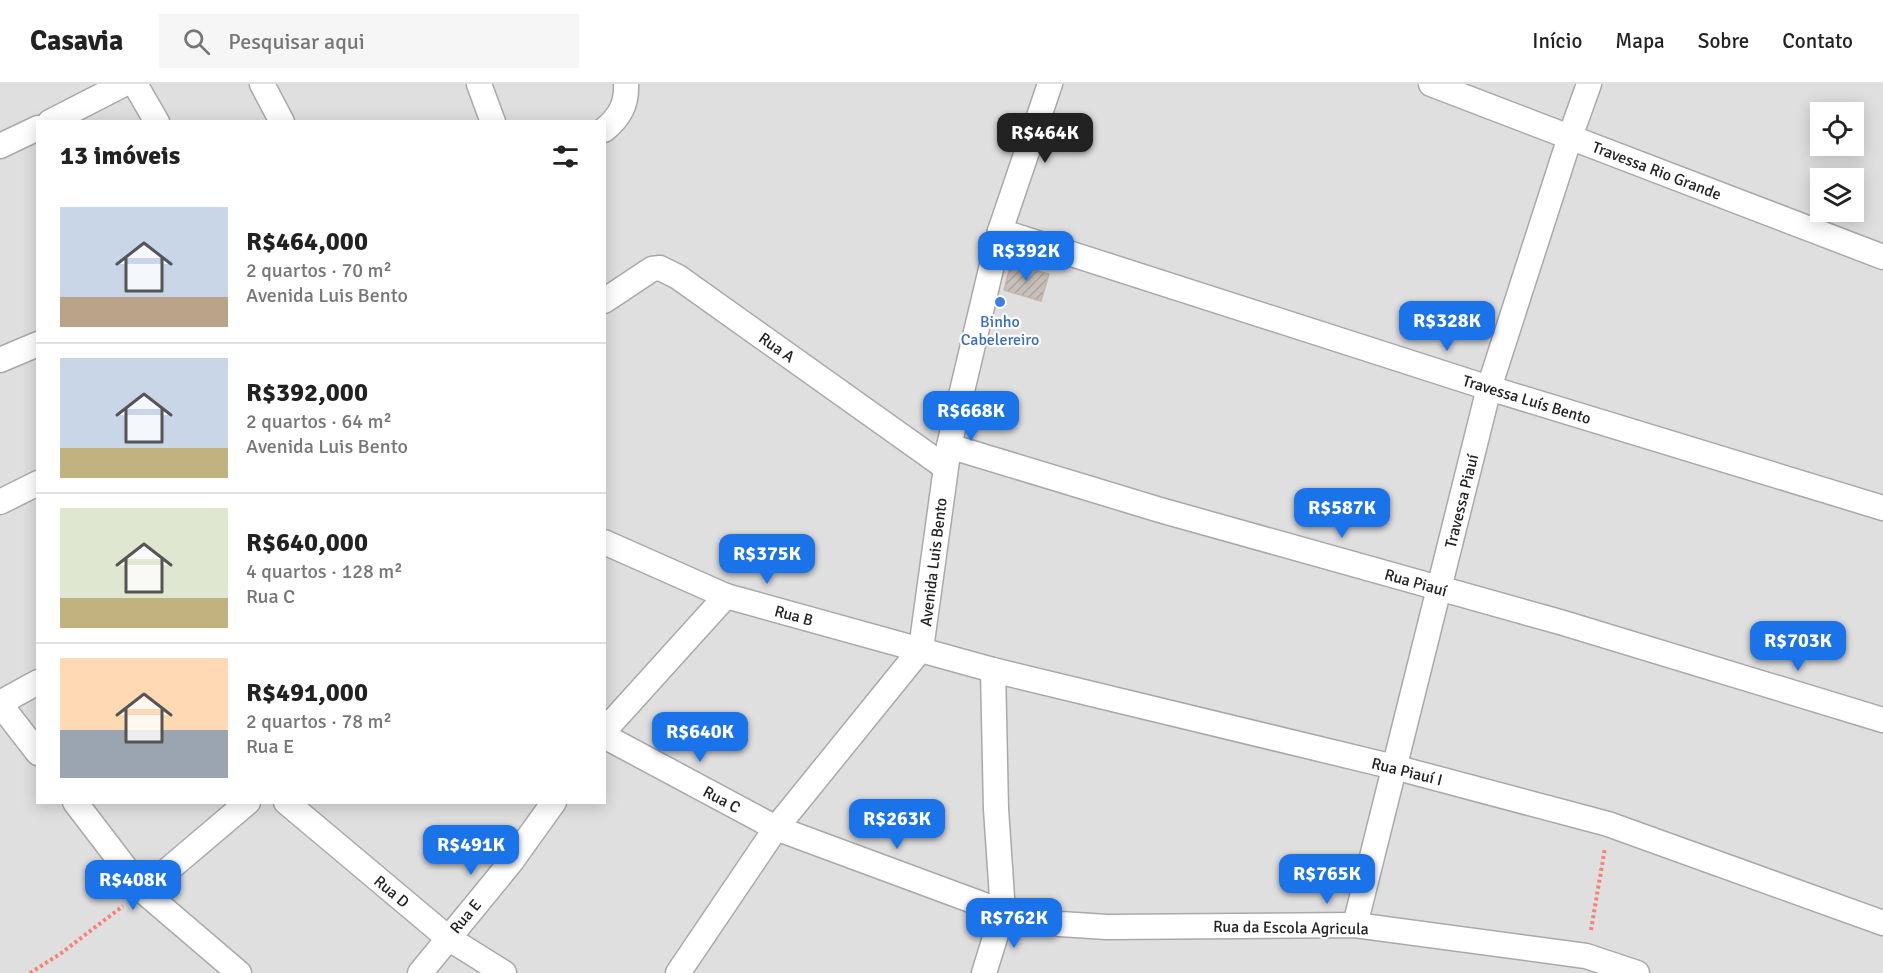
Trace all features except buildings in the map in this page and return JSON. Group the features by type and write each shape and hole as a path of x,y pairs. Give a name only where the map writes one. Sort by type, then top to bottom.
{"street":[{"path":"54,120 124,84"},
{"path":"135,84 156,120"},
{"path":"262,84 281,120"},
{"path":"478,84 492,120"},
{"path":"606,128 615,121 623,109 626,84"},
{"name":"Avenida Luis Bento","path":"686,970 776,828 921,649 947,456 1000,231 1050,84"},
{"name":"Travessa Rio Grande","path":"1431,84 1883,257"},
{"name":"Travessa Piauí","path":"1355,925 1489,388 1589,84"},
{"path":"0,146 36,129"},
{"name":"Travessa Luís Bento","path":"1000,231 1489,388 1883,508"},
{"name":"Rua A","path":"606,300 652,269 660,268 678,277 947,456"},
{"path":"0,360 36,345"},
{"name":"Rua Piauí","path":"947,456 1161,510 1560,622 1883,720"},
{"path":"0,502 36,484"},
{"name":"Rua B","path":"606,543 726,596 921,649"},
{"path":"606,729 726,596"},
{"name":"Rua Piauí I","path":"921,649 993,670 1394,767 1608,824 1883,923"},
{"path":"984,973 1003,912 996,809 993,670"},
{"path":"36,683 0,704 36,750"},
{"name":"Rua C","path":"606,737 776,828"},
{"path":"77,804 143,891 239,973"},
{"path":"143,891 246,804"},
{"name":"Rua D","path":"288,804 447,938 504,973"},
{"name":"Rua E","path":"420,973 510,862 553,804"},
{"name":"Rua da Escola Agricula","path":"776,828 1003,912 1060,924 1107,927 1355,925 1586,956 1637,973"}],"path":[{"path":"1586,956 1603,863"},
{"path":"30,973 60,954 143,891"}],"shaded area":[{"path":"0,84 1883,84 1883,973 0,973"}],"place":[{"name":"Binho Cabelereiro","path":"1000,302"}]}
